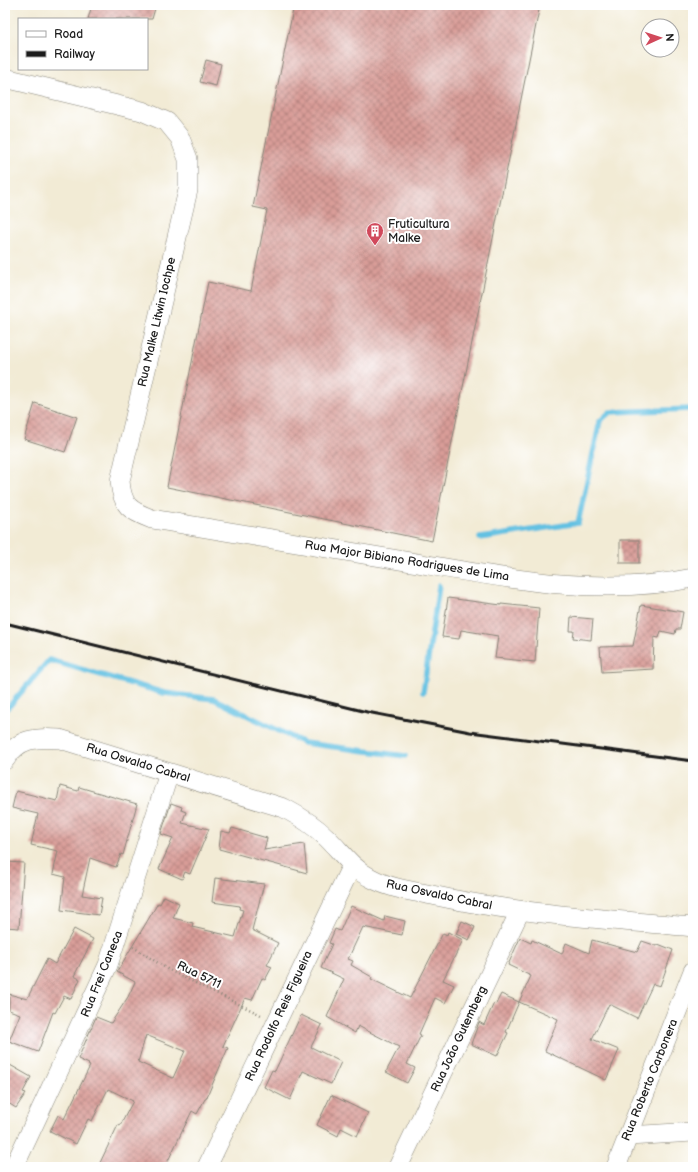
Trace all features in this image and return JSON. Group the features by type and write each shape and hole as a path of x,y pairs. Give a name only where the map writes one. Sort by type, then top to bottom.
{"street":[{"name":"Rua Malke Litwin Iochpe","path":"5,78 142,111 167,122 180,138 188,159 188,190 120,481 121,495 126,505"},
{"name":"Rua Major Bibiano Rodrigues de Lima","path":"126,505 137,514 152,519 461,570 568,585 625,587 674,582 693,578"},
{"name":"Rua Osvaldo Cabral","path":"5,760 17,745 29,739 60,739 291,811 326,836 352,865 369,878 384,884 451,900 520,911 693,927"},
{"name":"Rua Frei Caneca","path":"14,1167 99,987 118,937 169,773"},
{"name":"Rua Rodolfo Reis Figueira","path":"207,1167 352,865"},
{"name":"Rua João Gutemberg","path":"398,1167 520,911"},
{"name":"Rua Roberto Carbonera","path":"616,1167 693,971"},
{"path":"628,1136 693,1132"}],"path":[{"name":"Rua 5711","path":"118,937 169,970 276,1022"}],"building":[{"path":"92,5 156,5 152,19 88,18"},
{"name":"Fruticultura Malke","path":"294,5 540,5 432,541 167,487 208,282 251,291 267,210 253,207"},
{"path":"206,60 221,64 216,86 200,82"},
{"path":"35,403 77,417 65,452 24,439"},
{"path":"620,540 639,540 639,563 620,563"},
{"path":"448,598 539,608 535,662 495,658 498,636 461,630 459,639 442,637"},
{"path":"641,605 683,612 680,629 676,629 675,634 661,631 659,638 654,637 653,669 602,672 600,647 633,646"},
{"path":"571,617 593,619 591,640 573,638 574,631 570,631"},
{"path":"60,786 78,791 79,787 137,804 123,855 121,854 116,867 90,858 82,895 102,898 99,915 61,910 65,877 53,874 58,851 31,845 38,814 12,808 16,791 57,801"},
{"path":"171,803 182,807 181,810 186,812 182,823 209,829 190,874 185,872 182,879 159,869 173,838 161,834"},
{"path":"232,828 267,838 264,850 304,844 307,873 219,849 221,831 230,833"},
{"path":"6,862 24,863 19,928 5,927"},
{"path":"215,878 264,884 252,930 278,943 267,965 272,967 265,980 262,978 252,1000 245,998 223,1046 228,1048 206,1099 197,1114 192,1111 165,1167 98,1167 118,1125 120,1126 133,1101 108,1089 92,1121 88,1119 76,1144 50,1131 58,1115 64,1119 90,1066 88,1065 89,1064 78,1059 96,1017 111,1023 128,997 135,982 117,972 158,903 160,904 164,896 179,903 173,918 193,923 192,927 235,937 243,910 239,909 240,906 212,902","holes":["146,1035 185,1051 173,1078 138,1062"]},
{"path":"351,906 384,921 385,916 405,921 402,935 363,927 348,959 353,961 351,965 372,977 371,979 410,998 443,933 447,935 448,932 463,940 443,980 454,985 445,1003 435,998 419,1034 421,1035 407,1064 415,1068 407,1083 386,1072 399,1047 358,1026 355,1033 327,1017 344,979 321,968 332,944 329,943 335,929 340,931"},
{"path":"462,921 475,927 469,940 456,934"},
{"path":"74,929 93,939 74,976 80,979 71,999 64,996 55,1013 53,1012 38,1052 9,1041 20,1014 9,1010 9,994 27,999 47,959 55,964"},
{"path":"520,938 531,943 532,940 562,954 566,943 589,953 592,940 637,952 642,941 657,946 658,944 673,950 660,986 653,984 637,1018 609,1004 592,1039 619,1050 606,1080 545,1051 558,1019 519,1002 531,976 508,965"},
{"path":"501,994 519,1002 506,1032 508,1033 497,1056 471,1044 479,1022 484,1025 494,1003 496,1004"},
{"path":"301,1015 322,1025 311,1047 341,1062 331,1084 303,1071 290,1100 264,1087 272,1070 275,1071"},
{"path":"10,1065 31,1077 23,1092 26,1093 16,1108 5,1101 5,1074"},
{"path":"331,1095 368,1113 357,1136 341,1128 338,1136 317,1125"}],"waterway":[{"path":"480,538 578,523 600,421 610,412 693,409"},
{"path":"423,692 439,586"},
{"path":"5,711 49,660 164,693 214,699 304,743 405,756"}],"railway":[{"path":"5,623 367,712 470,732 693,761"}],"place":[{"name":"Fruticultura Malke","path":"375,246"}]}
